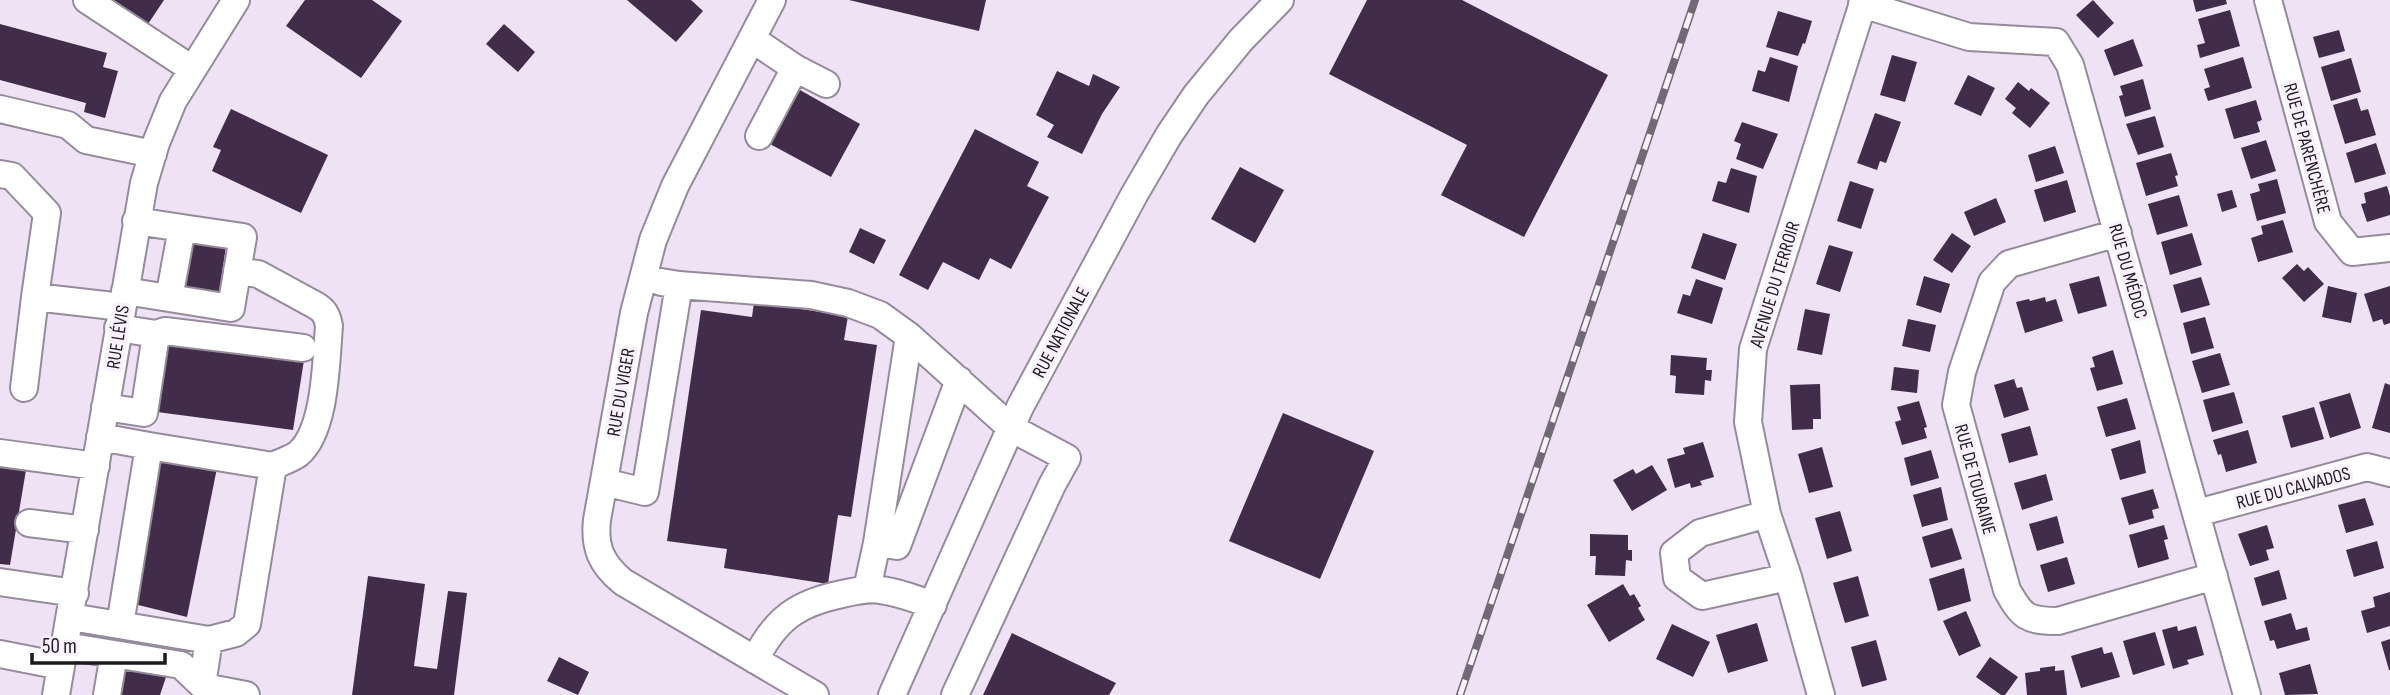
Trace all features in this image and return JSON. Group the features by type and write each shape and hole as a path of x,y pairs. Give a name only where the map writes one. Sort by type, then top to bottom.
{"street":[{"path":"88,0 192,69"},
{"name":"RUE LÉVIS","path":"56,695 136,221 153,153 173,101 236,0"},
{"name":"RUE DU VIGER","path":"772,0 675,186 653,240 642,279 596,531 599,555 605,565 623,582 815,695"},
{"name":"RUE NATIONALE","path":"892,695 1011,428 1100,257 1175,124 1208,79 1280,0"},
{"name":"RUE DE PARENCHÈRE","path":"2268,0 2328,222 2352,252 2390,248"},
{"name":"RUE DU MÉDOC","path":"1863,2 1969,37 2056,42 2070,65 2247,695"},
{"name":"AVENUE DU TERROIR","path":"1821,695 1788,577 1767,514 1748,422 1752,349 1863,2"},
{"path":"752,39 795,68 826,84"},
{"path":"759,136 795,68"},
{"path":"0,109 68,125 86,140 153,153"},
{"path":"0,174 12,176 47,212 24,388"},
{"path":"35,297 122,309 169,298 231,307 243,237 136,221"},
{"path":"169,298 182,228"},
{"name":"RUE DE TOURAINE","path":"2118,233 2008,264 1992,282 1962,372 1956,405 2007,590 2019,611 2037,621 2058,621 2214,576"},
{"path":"100,438 273,466 304,448 313,431 322,392 328,317 322,309 258,274 237,271"},
{"path":"642,279 678,285 811,295 848,303 880,315 909,336 1011,428 1067,458 955,695"},
{"path":"604,482 645,492 678,285"},
{"path":"122,309 156,334"},
{"path":"156,334 165,331 303,348"},
{"path":"105,407 144,413 156,334"},
{"path":"867,589 877,543 909,336"},
{"path":"877,543 897,546 959,380"},
{"path":"120,625 149,446"},
{"path":"0,453 96,466"},
{"path":"0,582 73,605 120,625 209,640 236,633 247,624 273,466"},
{"name":"RUE DU CALVADOS","path":"2197,513 2367,467 2390,473"},
{"path":"1767,514 1700,533 1674,553 1677,578 1702,596 1788,577"},
{"path":"29,523 85,530"},
{"path":"755,660 770,633 792,612 811,603 867,589 898,593 933,605"},
{"path":"202,685 209,640"},
{"path":"107,695 114,654"},
{"path":"0,655 114,654 181,665 202,685 246,695"}],"building":[{"path":"107,0 164,0 146,27"},
{"path":"305,0 372,0 402,21 361,78 286,26"},
{"path":"627,0 691,0 703,11 676,42"},
{"path":"849,0 986,0 979,31"},
{"path":"1367,0 1462,0 1608,75 1524,237 1441,195 1467,145 1329,74"},
{"path":"2093,0 2114,23 2098,38 2076,15"},
{"path":"2193,0 2226,0 2227,4 2196,12"},
{"path":"2230,10 2240,46 2200,58 2197,45 2205,43 2198,19"},
{"path":"1778,11 1812,21 1798,56 1766,47"},
{"path":"0,24 107,53 103,67 118,71 105,118 84,112 86,103 0,80"},
{"path":"504,24 535,52 518,72 486,44"},
{"path":"2339,30 2345,51 2319,58 2313,37"},
{"path":"2133,39 2143,66 2114,76 2104,50"},
{"path":"1892,55 1917,62 1905,102 1880,95"},
{"path":"1770,57 1798,66 1789,102 1752,91 1758,70 1765,72"},
{"path":"2243,57 2252,88 2208,101 2204,89 2210,87 2204,69"},
{"path":"2351,58 2361,92 2331,101 2321,67"},
{"path":"1057,71 1089,86 1093,74 1120,87 1102,114 1082,154 1047,137 1054,125 1036,115"},
{"path":"1968,75 1995,88 1981,116 1954,104"},
{"path":"2143,79 2151,109 2125,117 2119,96 2123,95 2120,86"},
{"path":"2018,82 2029,91 2031,88 2050,103 2030,128 2012,113 2016,108 2005,99"},
{"path":"800,90 860,124 831,177 770,144"},
{"path":"2357,98 2361,111 2368,109 2376,135 2345,144 2333,105"},
{"path":"2256,100 2262,120 2257,122 2260,132 2234,139 2225,109"},
{"path":"231,109 328,155 301,213 212,171 221,150 213,147"},
{"path":"1875,113 1901,122 1886,163 1880,161 1877,170 1857,163"},
{"path":"2155,116 2164,147 2138,155 2126,124"},
{"path":"1742,122 1778,134 1763,169 1736,159 1741,144 1734,141"},
{"path":"975,129 1039,162 1027,186 1049,197 1011,269 990,258 979,280 943,262 928,290 899,275"},
{"path":"2266,140 2276,171 2251,179 2241,148"},
{"path":"2376,143 2386,174 2355,183 2346,153"},
{"path":"2055,146 2064,173 2036,182 2028,155"},
{"path":"2171,153 2178,175 2175,176 2178,186 2146,196 2136,163"},
{"path":"1240,167 1284,190 1255,243 1211,219"},
{"path":"1731,168 1757,176 1749,213 1712,201 1718,181 1726,183"},
{"path":"2277,179 2286,213 2257,221 2250,194 2260,191 2258,184"},
{"path":"2067,180 2076,212 2044,222 2034,190"},
{"path":"1850,181 1874,189 1861,229 1837,221"},
{"path":"2387,186 2390,215 2367,222 2361,204 2366,203 2364,193"},
{"path":"2232,190 2237,207 2222,212 2217,194"},
{"path":"2179,195 2188,226 2157,235 2148,204"},
{"path":"1996,198 2006,222 1974,236 1964,212"},
{"path":"2283,220 2293,252 2258,262 2251,238 2263,234 2261,226"},
{"path":"860,228 886,240 874,264 849,252"},
{"path":"1703,233 1737,244 1725,280 1691,268"},
{"path":"1952,233 1971,246 1952,273 1933,260"},
{"path":"2192,233 2202,265 2170,275 2161,242"},
{"path":"193,235 227,240 218,300 184,295"},
{"path":"1829,245 1853,252 1840,292 1816,284"},
{"path":"2297,264 2304,271 2308,267 2324,284 2304,302 2282,278"},
{"path":"1924,276 1950,284 1941,313 1916,305"},
{"path":"2099,276 2107,306 2078,314 2069,284"},
{"path":"2201,277 2210,305 2181,313 2173,285"},
{"path":"1696,279 1723,288 1712,324 1677,313 1683,294 1690,296"},
{"path":"2328,286 2357,293 2351,323 2322,317"},
{"path":"2390,286 2390,323 2384,325 2382,319 2373,322 2364,294"},
{"path":"2045,297 2046,302 2056,299 2063,321 2025,333 2016,302"},
{"path":"754,302 848,316 844,340 877,345 851,517 838,515 828,584 724,568 727,549 667,541 701,310 752,317"},
{"path":"1805,309 1830,314 1822,355 1797,350"},
{"path":"2205,317 2214,348 2191,354 2183,323"},
{"path":"1908,319 1936,325 1930,352 1902,346"},
{"path":"169,339 304,360 293,430 157,412"},
{"path":"2113,350 2123,384 2097,391 2090,368 2095,367 2092,357"},
{"path":"2220,353 2230,385 2202,393 2192,361"},
{"path":"1671,355 1707,358 1706,370 1712,370 1711,381 1705,380 1704,395 1675,393 1676,376 1670,375"},
{"path":"1894,367 1919,370 1917,393 1891,390"},
{"path":"2014,379 2017,388 2022,387 2029,410 2004,418 1994,385"},
{"path":"2385,383 2390,385 2390,433 2372,428"},
{"path":"1820,384 1821,419 1813,419 1813,429 1792,430 1790,385"},
{"path":"2234,392 2243,423 2212,432 2203,400"},
{"path":"2350,393 2361,428 2330,438 2319,402"},
{"path":"2127,398 2136,429 2106,437 2097,407"},
{"path":"1919,401 1927,427 1924,428 1927,438 1902,445 1895,422 1901,420 1897,407"},
{"path":"2314,407 2324,439 2291,448 2282,416"},
{"path":"1283,413 1374,451 1320,579 1229,541"},
{"path":"2030,426 2038,455 2009,463 2001,434"},
{"path":"2248,430 2257,463 2226,472 2221,454 2218,455 2213,440"},
{"path":"2140,440 2146,473 2120,480 2111,449"},
{"path":"1703,442 1714,477 1700,481 1702,485 1691,488 1690,483 1675,488 1667,459 1685,454 1683,448"},
{"path":"1822,447 1833,487 1809,493 1798,454"},
{"path":"1931,450 1939,478 1911,486 1904,458"},
{"path":"157,456 217,468 187,617 130,603"},
{"path":"1652,465 1667,490 1632,511 1613,480 1633,469 1636,474"},
{"path":"0,466 26,470 10,565 0,564"},
{"path":"2046,474 2053,500 2022,510 2014,483"},
{"path":"1941,487 1948,520 1922,527 1913,495"},
{"path":"2153,489 2159,508 2152,510 2154,518 2129,525 2121,498"},
{"path":"2365,498 2374,525 2346,533 2338,505"},
{"path":"1840,511 1852,551 1827,559 1815,518"},
{"path":"2057,516 2064,543 2037,551 2029,524"},
{"path":"2164,525 2168,539 2164,540 2169,559 2138,568 2129,535"},
{"path":"2267,525 2274,548 2266,550 2269,560 2250,566 2238,534"},
{"path":"1952,528 1962,559 1931,568 1922,537"},
{"path":"1590,534 1628,535 1628,550 1632,550 1632,561 1626,560 1625,576 1595,575 1596,556 1590,556"},
{"path":"2377,541 2384,568 2354,577 2346,550"},
{"path":"2067,557 2075,584 2048,592 2040,565"},
{"path":"1964,568 1971,601 1938,611 1929,579"},
{"path":"2279,570 2287,599 2262,606 2254,578"},
{"path":"368,576 425,584 414,666 437,669 448,591 467,593 454,695 352,695"},
{"path":"1858,576 1869,616 1845,623 1833,583"},
{"path":"1623,584 1630,596 1634,594 1645,620 1609,642 1587,605"},
{"path":"2390,592 2390,626 2367,633 2361,611 2375,607 2373,597"},
{"path":"1966,611 1981,646 1959,656 1943,621"},
{"path":"2291,613 2296,630 2307,627 2310,640 2277,649 2274,640 2270,641 2264,621"},
{"path":"1757,623 1768,661 1728,673 1716,635"},
{"path":"1672,624 1710,642 1693,677 1656,659"},
{"path":"2177,626 2178,631 2196,626 2204,655 2187,660 2189,664 2173,669 2162,630"},
{"path":"2155,632 2165,665 2133,675 2123,641"},
{"path":"1012,633 1116,683 1109,695 983,695"},
{"path":"2390,639 2390,670 2389,670 2381,642"},
{"path":"1876,640 1887,680 1862,687 1851,647"},
{"path":"2102,647 2104,654 2112,652 2120,677 2081,688 2071,656"},
{"path":"559,657 589,672 578,695 547,681"},
{"path":"1990,657 2018,677 2005,695 2001,695 1976,677"},
{"path":"122,664 167,674 160,695 116,695"},
{"path":"2310,664 2318,694 2285,695 2279,673"},
{"path":"2055,666 2055,671 2064,670 2067,695 2027,695 2025,673"}],"railway":[{"path":"1460,695 1695,0"}]}
